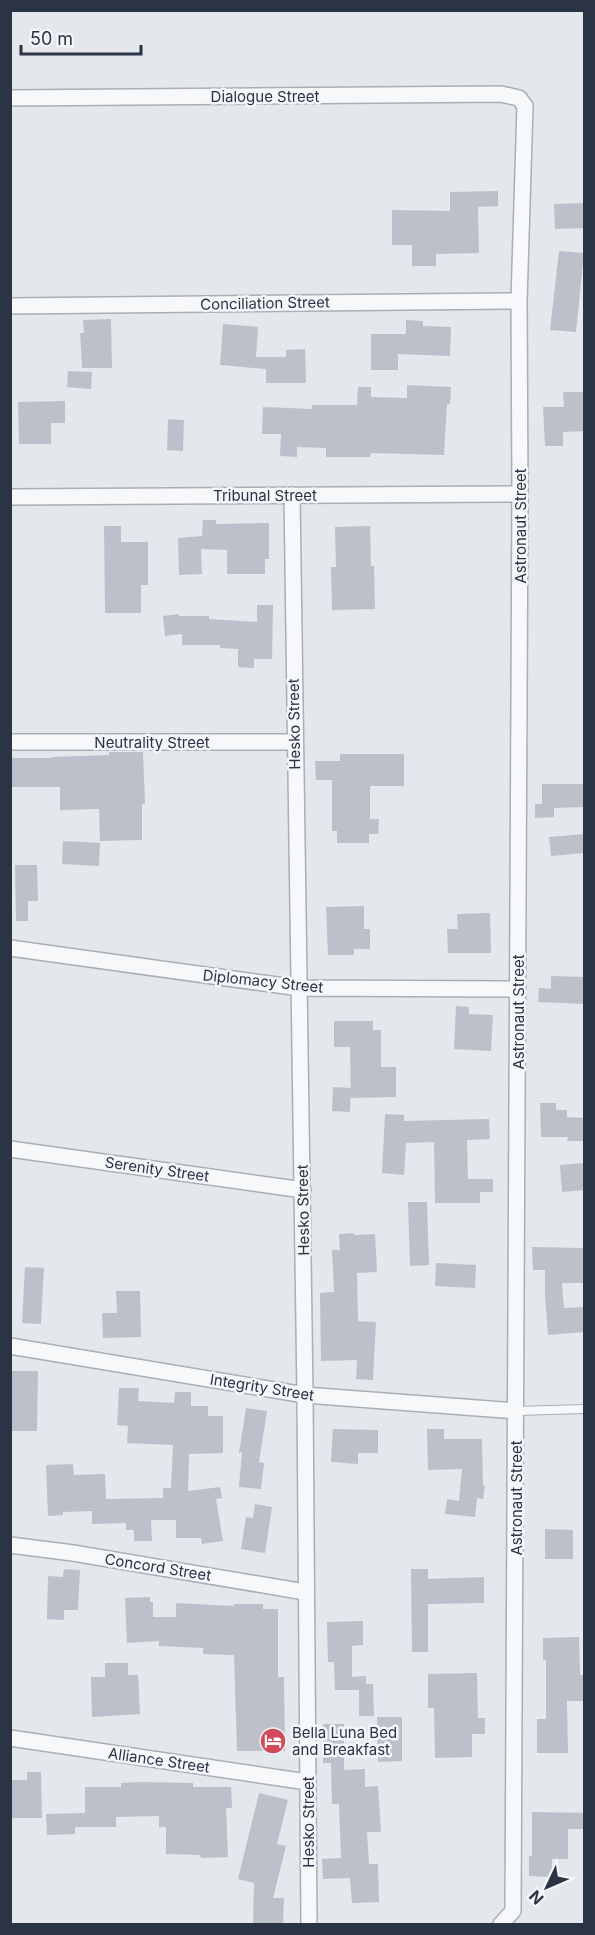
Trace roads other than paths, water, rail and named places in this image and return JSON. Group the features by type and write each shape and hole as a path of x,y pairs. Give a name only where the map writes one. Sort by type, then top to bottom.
{"street":[{"name":"Dialogue Street","path":"10,98 501,94 519,98"},
{"name":"Astronaut Street","path":"501,1924 513,1911 517,1411 519,301 525,106 519,98"},
{"name":"Conciliation Street","path":"10,306 519,301"},
{"name":"Tribunal Street","path":"10,496 520,494"},
{"name":"Hesko Street","path":"292,495 294,742 303,1190 309,1924"},
{"name":"Neutrality Street","path":"10,742 294,742"},
{"name":"Diplomacy Street","path":"10,948 299,988 518,989"},
{"name":"Serenity Street","path":"10,1149 303,1190"},
{"name":"Integrity Street","path":"10,1346 305,1395 517,1411"},
{"name":"Concord Street","path":"10,1545 73,1553 305,1592"},
{"name":"Alliance Street","path":"10,1737 307,1782"}],"lane":[{"path":"517,1411 585,1409"}],"place":[{"name":"Bella Luna Bed and Breakfast","path":"273,1741"}]}
